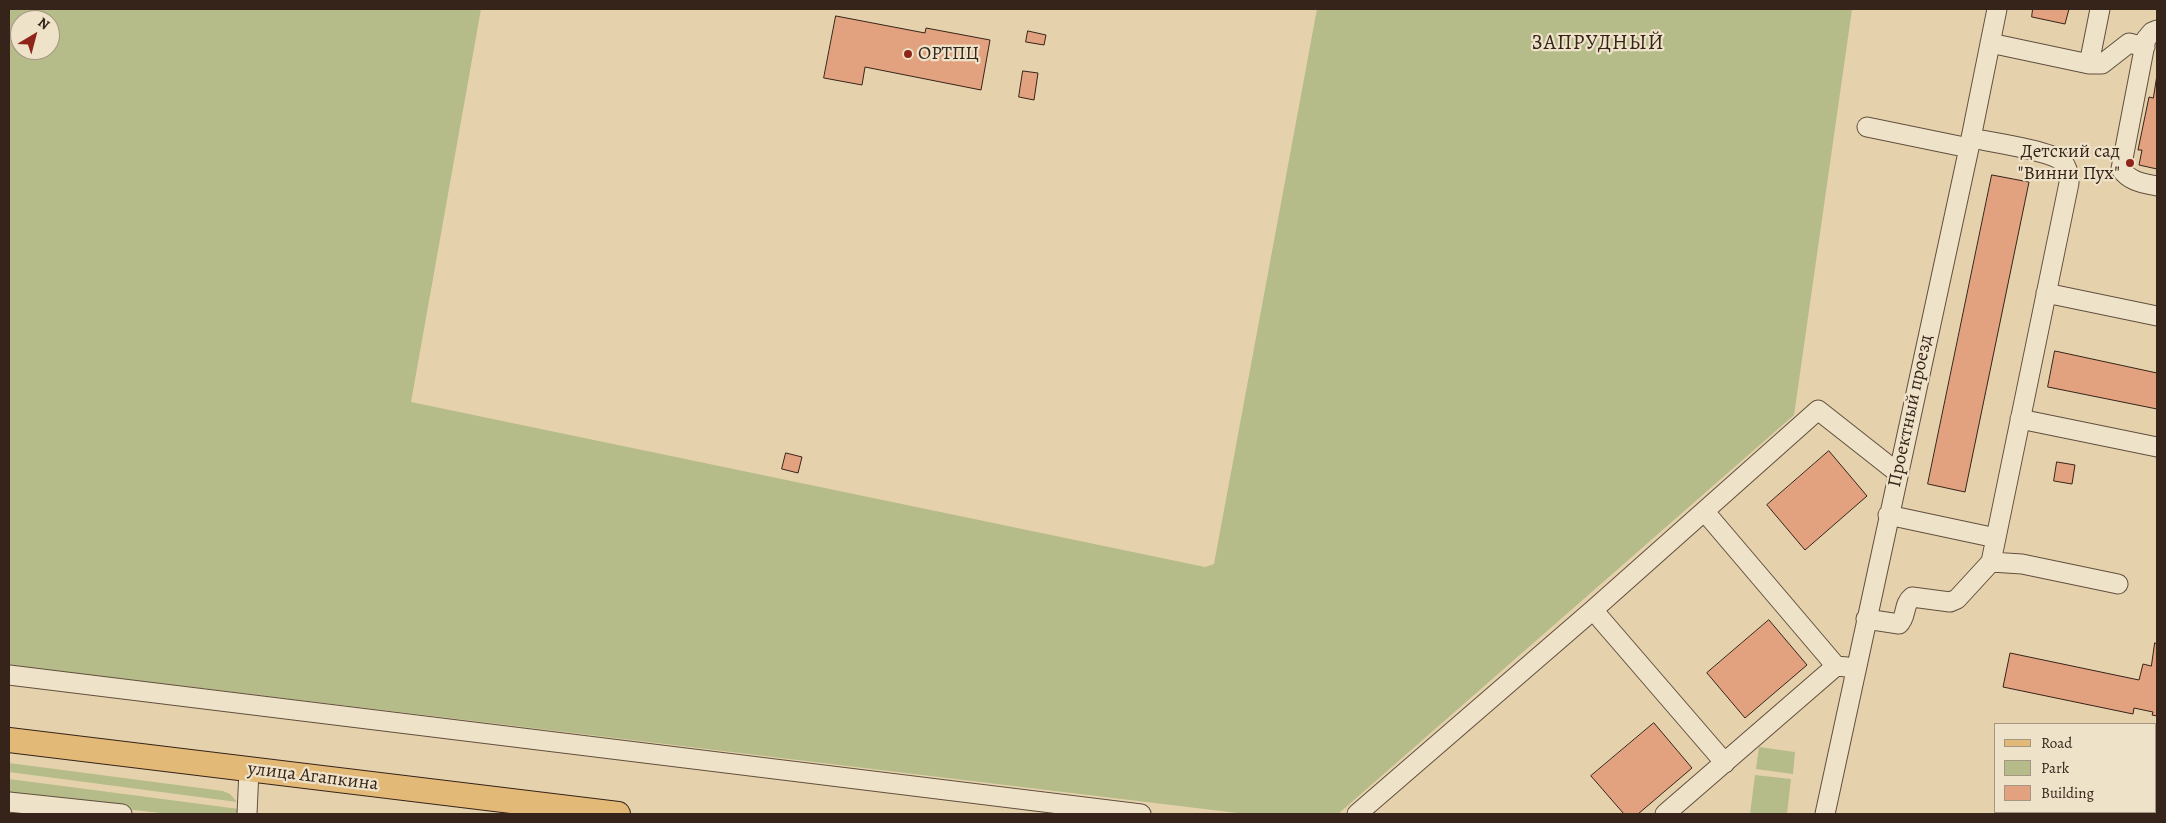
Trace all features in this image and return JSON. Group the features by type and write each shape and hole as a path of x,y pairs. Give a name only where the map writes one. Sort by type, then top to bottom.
{"main road":[{"name":"улица Агапкина","path":"9,740 618,814"}],"street":[{"name":"Проектный проезд","path":"1825,814 1888,515 1970,143 1997,9"},
{"path":"2088,64 2100,9"},
{"path":"2157,30 2148,34 2121,169 2126,177 2137,182 2157,186"},
{"path":"1990,43 2088,64 2102,64 2129,43 2145,46"},
{"path":"1866,619 1899,624 1902,622 1908,600 1912,597 1950,602 1957,599 1991,562 2069,183 2068,171 2062,162 2050,155 1867,128"},
{"path":"2046,293 2157,316"},
{"path":"1357,814 1705,512 1818,410 1898,473"},
{"path":"2020,419 2157,448"},
{"path":"1705,512 1836,666 1856,668"},
{"path":"1888,515 1996,538"},
{"path":"1991,562 2022,564 2118,584"},
{"path":"1593,610 1724,763"},
{"path":"1665,814 1836,666"},
{"path":"9,676 1141,814"},
{"path":"247,814 249,770"},
{"path":"9,802 98,813 122,814"}],"green space":[{"path":"9,9 481,9 411,402 1205,567 1214,564 1317,9 1852,9 1794,415 1338,814 1246,814 9,665"},
{"path":"1759,747 1795,752 1793,774 1756,769"},
{"path":"9,763 223,791 230,794 237,802 9,772"},
{"path":"1755,775 1791,779 1787,814 1750,814"},
{"path":"9,779 239,809 239,814 170,814 9,796"}],"building":[{"path":"2033,9 2069,9 2065,24 2032,17"},
{"name":"ОРТПЦ","path":"836,16 925,33 926,28 990,40 981,90 865,67 862,85 824,78"},
{"path":"1028,31 1046,35 1044,45 1026,42"},
{"path":"1023,71 1038,73 1034,100 1019,97"},
{"path":"2157,75 2157,169 2139,165 2142,150 2138,150 2149,97 2153,98"},
{"path":"1992,175 2029,182 1965,492 1928,484"},
{"path":"2055,351 2157,373 2157,409 2048,387"},
{"path":"1829,451 1867,496 1805,550 1767,505"},
{"path":"786,453 802,457 798,473 782,469"},
{"path":"2057,462 2075,465 2072,484 2054,481"},
{"path":"1769,620 1807,665 1745,718 1707,673"},
{"path":"2155,643 2157,644 2157,716 2152,715 2153,712 2134,708 2133,714 2003,687 2010,653 2139,680 2143,664 2151,666"},
{"path":"1654,723 1692,768 1638,814 1624,814 1591,776"}],"place":[{"name":"ОРТПЦ","path":"908,54"},
{"name":"Детский сад \"Винни Пух\"","path":"2130,163"}],"district":[{"name":"ЗАПРУДНЫЙ","path":"1598,44"}]}
